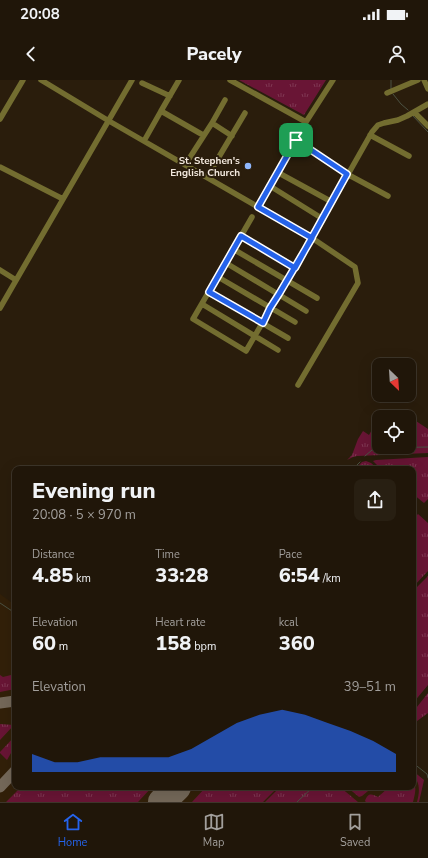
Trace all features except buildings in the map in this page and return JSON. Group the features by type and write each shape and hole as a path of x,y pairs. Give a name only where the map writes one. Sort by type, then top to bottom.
{"street":[{"path":"0,119 23,80"},
{"path":"41,80 312,238 355,266 358,283 298,385"},
{"path":"0,308 132,80"},
{"path":"144,141 179,80"},
{"path":"230,80 306,122"},
{"path":"258,207 306,122 333,80"},
{"path":"387,93 418,80"},
{"path":"424,80 428,89"},
{"path":"142,83 170,96"},
{"path":"185,165 225,100"},
{"path":"252,217 193,319 246,351 370,135 378,125 398,120 428,104"},
{"path":"161,111 203,135"},
{"path":"414,112 428,126"},
{"path":"207,178 245,113"},
{"path":"212,123 232,136"},
{"path":"370,135 409,156"},
{"path":"296,140 347,174 388,196"},
{"path":"0,167 63,199"},
{"path":"277,172 332,202"},
{"path":"270,186 323,219"},
{"path":"241,236 295,268"},
{"path":"234,250 317,298"},
{"path":"226,263 306,310"},
{"path":"0,270 16,280"},
{"path":"218,277 295,322"},
{"path":"209,292 288,338"},
{"path":"202,304 278,350"}],"shaded area":[{"path":"0,594 12,603 12,790 416,790 416,773 424,780 419,802 0,802"}],"green space":[{"path":"239,80 326,80 304,115"},
{"path":"416,421 428,429 428,453 416,454"},
{"path":"372,430 372,454 404,454 357,456 347,460 352,455 358,439 363,431 369,435"},
{"path":"428,457 428,499 424,503 416,496 416,466 378,466 373,461"},
{"path":"366,461 374,466 358,466 362,462"},
{"path":"418,514 428,523 428,571 416,584 416,516"},
{"path":"428,576 428,685 416,699 416,588"},
{"path":"0,675 3,677 12,675 12,690 0,692"},
{"path":"428,693 428,713 416,722 416,708"},
{"path":"0,724 12,725 12,727 0,740"},
{"path":"12,739 12,751 7,760 0,752"},
{"path":"416,773 424,780 419,802 417,802 419,786"},
{"path":"18,790 149,790 138,802 6,802"},
{"path":"203,790 275,790 263,802 192,802"},
{"path":"277,790 344,790 358,802 265,802"},
{"path":"351,790 368,790 362,796 359,797"},
{"path":"386,790 415,790 413,802 365,801 367,796 370,794 378,797"}],"waterway":[{"path":"391,80 391,89"},
{"path":"393,94 408,110"},
{"path":"413,116 428,132"},
{"path":"365,456 372,450 378,448 428,447"},
{"path":"356,466 360,462"},
{"path":"0,603 12,611"},
{"path":"416,765 427,774 428,778"},
{"path":"297,802 310,790"}],"taxiway":[{"path":"0,703 12,701"},
{"path":"0,787 12,774"}],"runway":[{"path":"162,802 174,790"}],"place":[{"name":"St. Stephen's English Church","path":"248,166"}],"route":[{"path":"296,140 258,207 312,238 279,294 270,308 263,323 209,292 241,236 295,268 312,238 347,174 296,140"}]}
